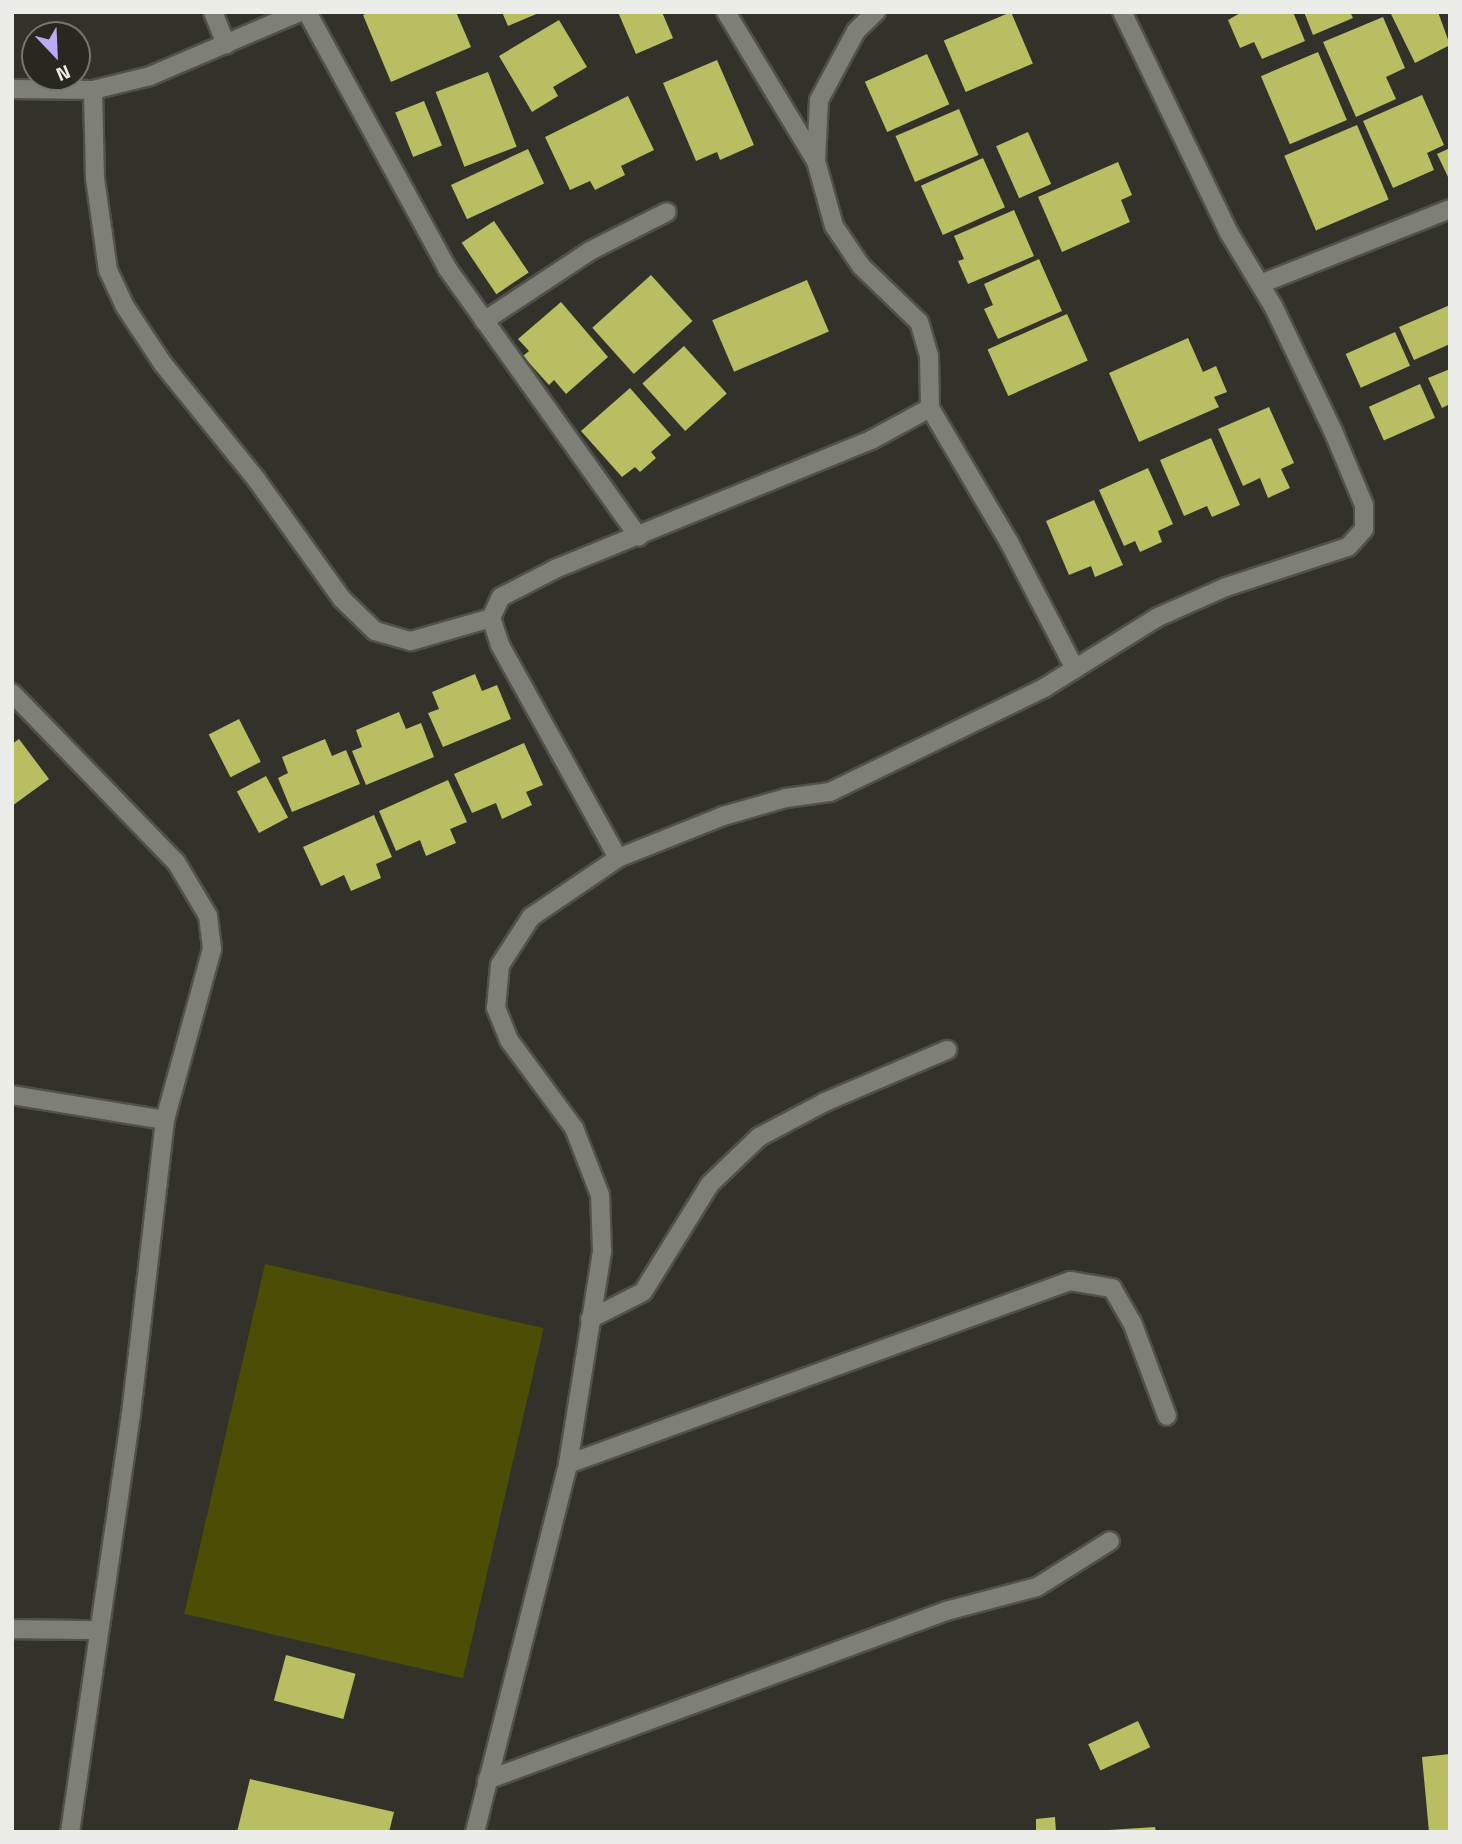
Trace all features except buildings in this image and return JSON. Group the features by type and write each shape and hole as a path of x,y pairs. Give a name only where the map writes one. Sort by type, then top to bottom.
{"street":[{"path":"213,12 226,44"},
{"path":"12,89 93,90 150,76 300,12"},
{"path":"307,12 447,268 639,537"},
{"path":"726,12 816,161 834,226 861,266 919,322 929,356 930,408 1009,542 1075,669"},
{"path":"816,161 819,100 856,31 876,12"},
{"path":"475,1832 568,1464 602,1251 600,1195 574,1128 509,1040 496,1008 500,965 531,917 618,858 723,816 786,798 830,792 1075,669 1158,617 1226,587 1348,547 1364,528 1364,505 1260,284 1229,233 1122,12"},
{"path":"93,90 95,178 108,270 124,305 163,365 256,479 342,599 375,631 411,642 491,618"},
{"path":"1260,284 1450,209"},
{"path":"484,321 590,251 667,212"},
{"path":"618,858 500,645 491,618 501,597 555,569 639,537 871,440 930,408"},
{"path":"12,693 176,862 208,916 212,949 165,1120 131,1414 96,1630 70,1832"},
{"path":"590,1320 643,1292 709,1184 759,1137 825,1102 947,1050"},
{"path":"12,1096 165,1120"},
{"path":"568,1464 1070,1281 1112,1288 1132,1322 1167,1416"},
{"path":"486,1780 946,1611 1037,1587 1110,1541"},
{"path":"12,1629 96,1630"}],"shaded area":[{"path":"265,1264 544,1328 463,1678 184,1614"}]}
